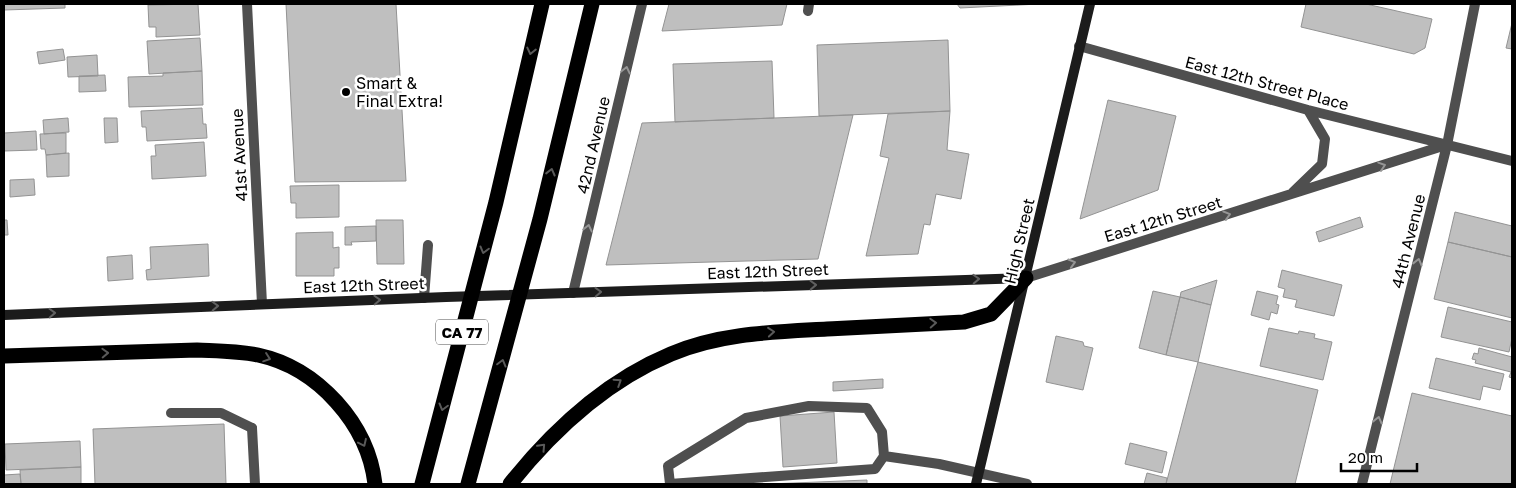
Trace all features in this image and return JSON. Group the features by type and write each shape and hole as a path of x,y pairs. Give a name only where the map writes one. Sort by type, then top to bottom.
{"highway":[{"name":"CA 77","path":"422,484 496,202 542,4"},
{"name":"CA 77","path":"468,484 537,228 592,4"},
{"path":"510,484 550,438 579,411 607,389 636,370 672,353 710,341 750,334 964,322 991,314 1026,278"},
{"path":"4,356 197,350 229,351 260,356 287,366 312,381 335,400 351,420 365,445 374,471 375,484"}],"street":[{"name":"41st Avenue","path":"246,4 262,304"},
{"name":"42nd Avenue","path":"573,293 642,4"},
{"name":"High Street","path":"976,484 1090,4"},
{"name":"44th Avenue","path":"1362,484 1447,145 1475,4"},
{"name":"East 12th Street Place","path":"1079,46 1308,110 1447,145"},
{"path":"1291,195 1322,164 1324,139 1308,110"},
{"name":"East 12th Street","path":"4,315 446,297 1026,278 1447,145"},
{"path":"1447,145 1512,161"},
{"path":"424,298 428,245"},
{"path":"809,406 867,408 882,432 884,456 875,469 670,484 668,466 746,418 809,406"},
{"path":"171,413 221,413 252,428 255,484"},
{"path":"884,456 939,464 1027,484"}],"building":[{"path":"4,4 65,4 65,8 4,10"},
{"path":"198,4 200,35 156,37 156,27 149,27 148,5"},
{"name":"Smart & Final Extra!","path":"286,4 396,4 406,181 295,182"},
{"path":"669,4 787,4 782,25 662,31"},
{"path":"957,4 1039,4 960,8"},
{"path":"1306,4 1366,4 1432,19 1425,48 1414,54 1301,27"},
{"path":"1512,23 1512,49 1506,48"},
{"path":"200,38 202,71 149,74 147,41"},
{"path":"948,40 950,111 819,116 817,45"},
{"path":"63,49 65,60 39,64 37,52"},
{"path":"97,55 98,76 68,77 67,57"},
{"path":"772,61 774,118 675,122 673,64"},
{"path":"202,71 203,105 129,107 128,77 163,76 163,73"},
{"path":"105,75 106,91 79,92 79,76"},
{"path":"1108,100 1176,116 1158,190 1080,219"},
{"path":"202,108 203,124 206,124 207,138 147,141 146,127 142,127 141,111"},
{"path":"950,111 947,150 969,154 961,199 936,194 930,225 924,224 918,254 866,256 889,158 880,156 888,114"},
{"path":"853,115 818,259 606,265 642,123"},
{"path":"68,118 69,132 44,134 43,120"},
{"path":"104,118 117,118 118,142 105,143"},
{"path":"36,131 37,150 4,151 4,133"},
{"path":"66,133 66,153 46,155 45,149 41,149 40,134"},
{"path":"204,142 206,176 152,179 151,156 156,156 155,145"},
{"path":"69,153 69,176 47,177 46,155"},
{"path":"34,179 35,195 10,197 10,180"},
{"path":"339,185 339,217 296,218 296,203 291,203 290,186"},
{"path":"1455,212 1512,226 1512,257 1448,242"},
{"path":"1360,217 1363,227 1319,242 1316,232"},
{"path":"4,220 7,220 8,235 4,235"},
{"path":"376,220 403,220 404,264 377,264"},
{"path":"376,226 376,241 351,242 352,245 345,245 345,227"},
{"path":"333,232 333,248 339,247 339,268 334,268 334,276 296,276 296,233"},
{"path":"1448,242 1512,257 1512,318 1434,299"},
{"path":"208,244 209,276 147,280 146,270 151,269 150,247"},
{"path":"132,255 133,279 108,281 107,257"},
{"path":"1282,270 1342,285 1334,316 1295,307 1297,300 1283,297 1285,289 1278,287"},
{"path":"1217,280 1211,305 1180,297 1181,292"},
{"path":"1153,291 1180,297 1166,355 1139,348"},
{"path":"1257,291 1278,296 1276,304 1279,305 1277,314 1271,312 1269,320 1251,315"},
{"path":"1180,297 1211,305 1198,362 1166,355"},
{"path":"1448,307 1512,322 1512,338 1509,352 1441,337"},
{"path":"1269,328 1298,334 1299,331 1315,334 1314,338 1332,342 1323,380 1260,366"},
{"path":"1056,336 1083,342 1084,346 1093,348 1083,390 1046,382"},
{"path":"1479,348 1512,357 1512,378 1509,377 1511,372 1475,363 1476,360 1472,359 1474,353 1478,354"},
{"path":"1436,358 1504,374 1500,390 1483,386 1480,400 1429,388"},
{"path":"1198,362 1318,390 1295,484 1166,484"},
{"path":"883,379 883,388 833,391 833,382"},
{"path":"1412,393 1512,416 1512,484 1390,484"},
{"path":"834,412 837,463 783,467 780,416"},
{"path":"224,424 226,484 95,484 93,429"},
{"path":"80,441 81,467 6,470 5,444"},
{"path":"1130,443 1167,452 1162,473 1125,464"},
{"path":"81,467 81,484 21,484 20,470"},
{"path":"1147,473 1167,478 1166,484 1144,484"},
{"path":"20,474 21,484 4,484 4,475"},
{"path":"867,480 867,484 769,484"}],"place":[{"name":"Smart & Final Extra!","path":"346,92"}]}
